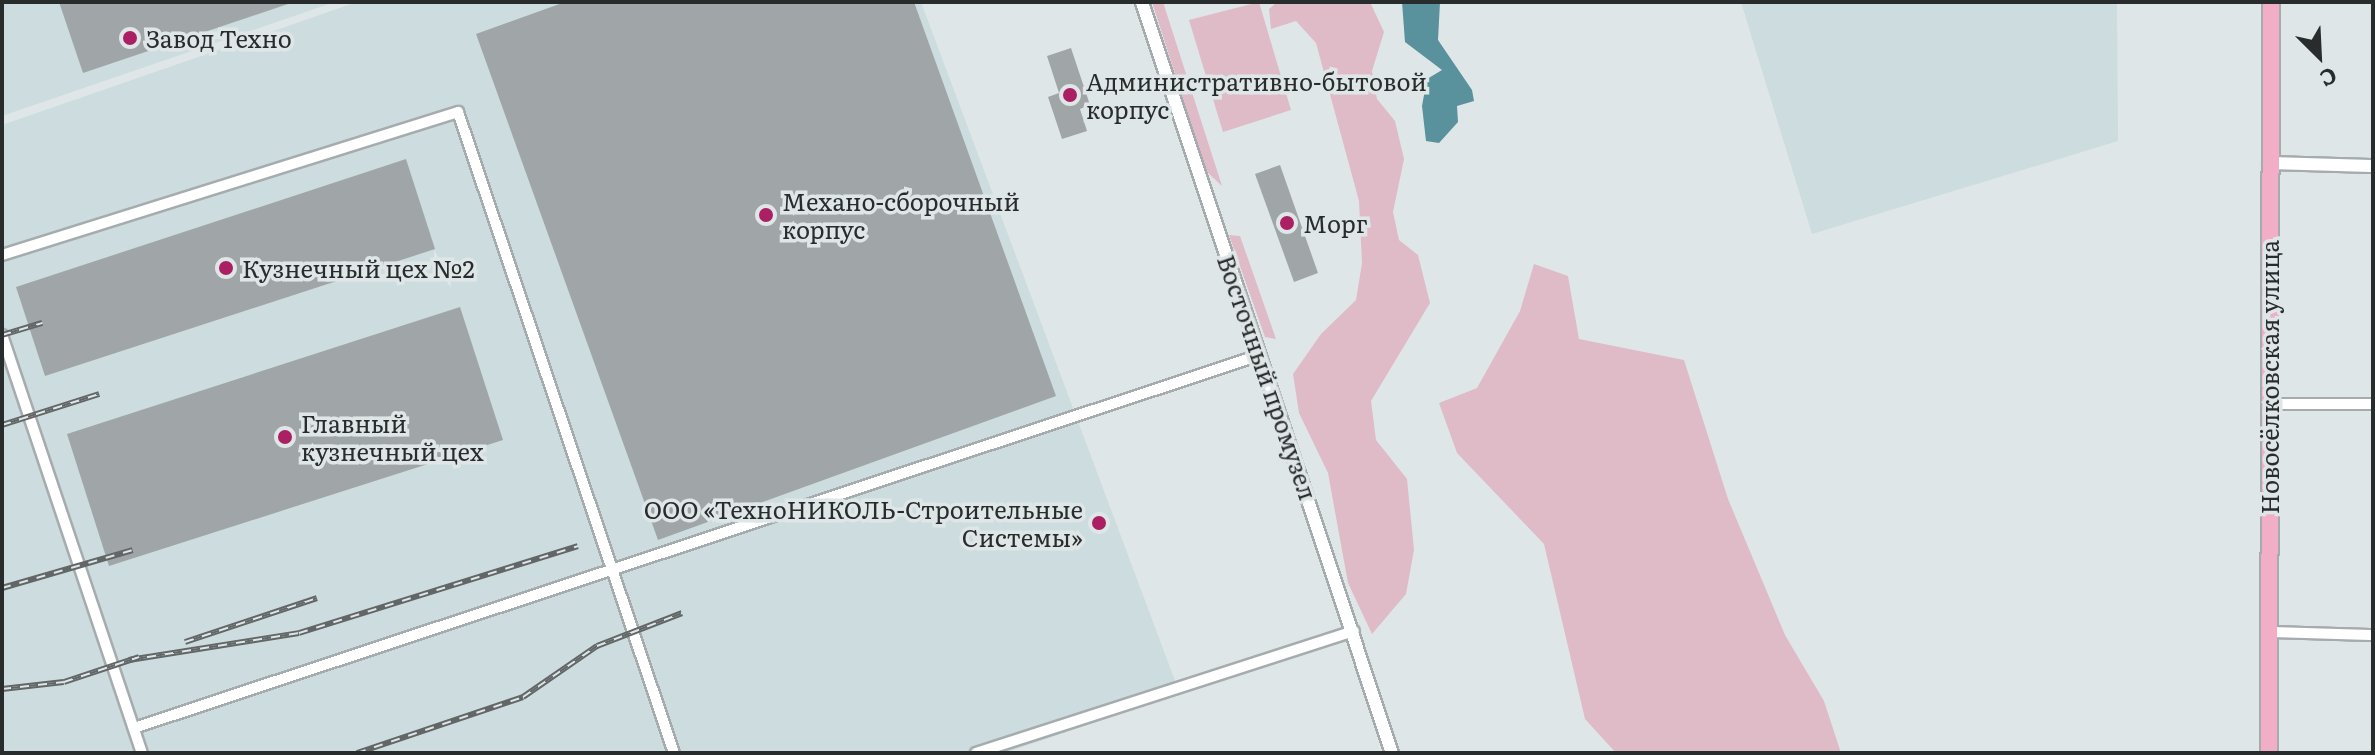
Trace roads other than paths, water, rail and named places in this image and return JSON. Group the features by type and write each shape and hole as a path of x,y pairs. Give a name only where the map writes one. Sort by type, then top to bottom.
{"main road":[{"name":"Новосёлковская улица","path":"2269,753 2271,2"}],"street":[{"name":"Восточный промузел","path":"1142,2 1354,631 1392,753"},
{"path":"2,255 458,112 674,753"},
{"path":"2269,163 2373,166"},
{"path":"2,335 142,753"},
{"path":"134,728 613,573 1260,355"},
{"path":"2269,404 2373,404"},
{"path":"976,753 1354,631"},
{"path":"2269,632 2373,635"}],"water":[{"path":"1402,2 1440,2 1438,40 1472,90 1474,101 1457,106 1458,122 1439,143 1426,141 1422,106 1427,79 1442,70 1405,42"}],"railway":[{"path":"2,335 42,323"},
{"path":"2,425 99,394"},
{"path":"129,660 299,633 578,546"},
{"path":"2,588 133,550"},
{"path":"185,642 317,598"},
{"path":"357,753 523,697 597,646 682,613"},
{"path":"2,689 64,682 139,657"}],"place":[{"name":"Завод Техно","path":"130,38"},
{"name":"Административно-бытовой корпус","path":"1070,95"},
{"name":"Механо-сборочный корпус","path":"766,215"},
{"name":"Морг","path":"1287,223"},
{"name":"Кузнечный цех №2","path":"226,268"},
{"name":"Главный кузнечный цех","path":"285,437"},
{"name":"ООО «ТехноНИКОЛЬ-Строительные Системы»","path":"1099,523"}]}
